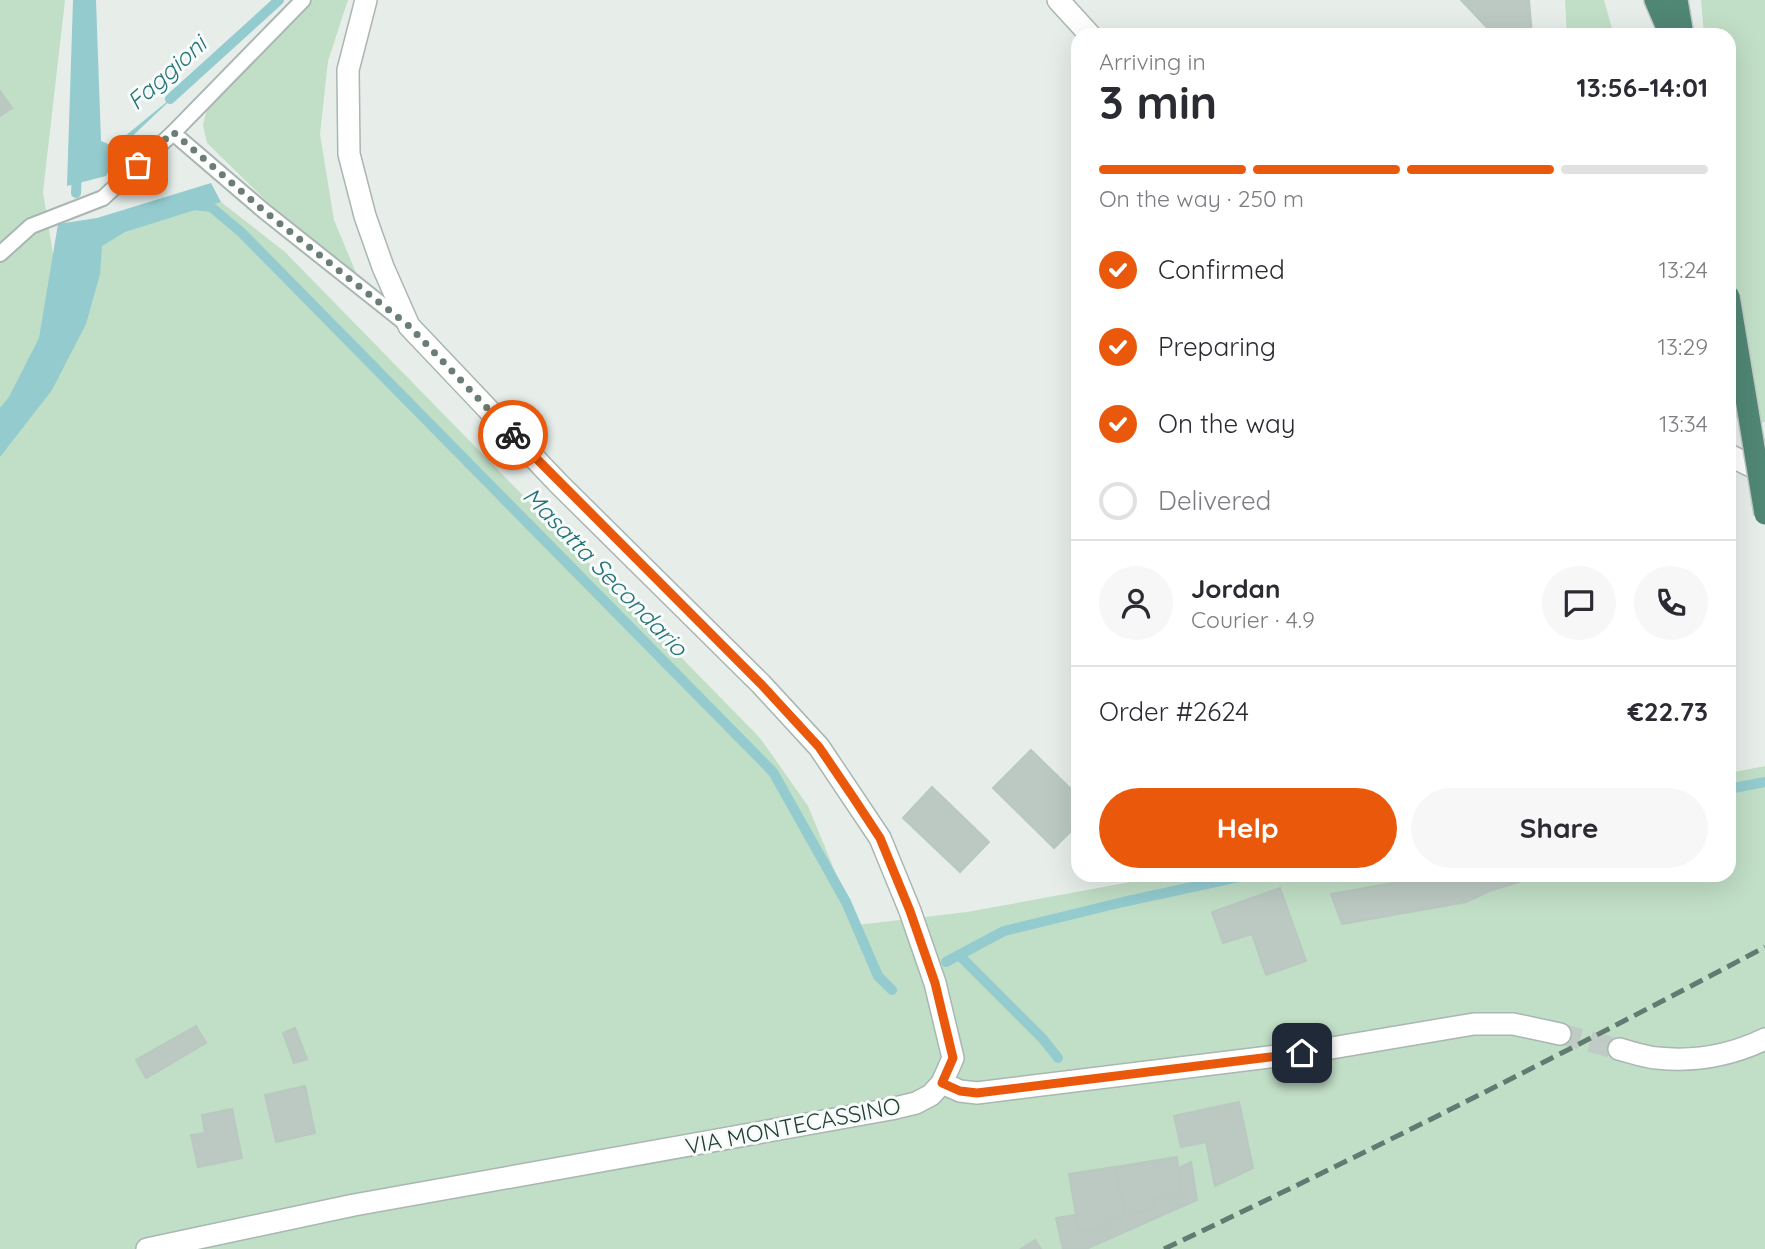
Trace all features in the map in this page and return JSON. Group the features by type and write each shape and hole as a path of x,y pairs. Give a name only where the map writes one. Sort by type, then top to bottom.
{"highway":[{"path":"1655,0 1667,28"},
{"path":"1676,0 1682,28"},
{"path":"1689,0 1690,28"},
{"path":"1736,338 1765,514"}],"street":[{"path":"366,0 348,70 349,154 365,216 383,267 409,326 559,484 761,684 819,747 880,838 910,911 935,983 953,1058 942,1083 960,1091 977,1093 1302,1053 1474,1024 1513,1024 1560,1034"},
{"path":"1058,0 1084,28"},
{"path":"1736,458 1765,471"},
{"path":"1619,1049 1656,1058 1701,1058 1742,1050 1765,1039"},
{"name":"VIA MONTECASSINO","path":"147,1249 354,1205 891,1109 931,1096 942,1083"}],"lane":[{"path":"0,254 31,226 103,198 173,132 303,0"},
{"path":"173,132 264,211 409,326"}],"green space":[{"path":"0,0 65,0 43,192 53,254 221,202 285,252 760,738 808,806 857,925 967,912 1131,882 1736,882 1736,772 1765,766 1765,1249 0,1249"},
{"path":"313,0 348,0 328,61 320,134 334,220 367,299 207,143 203,125 208,105"},
{"path":"1565,0 1604,0 1612,28 1567,28"},
{"path":"1701,0 1765,0 1765,422 1752,425 1736,417 1736,28 1703,28"}],"water":[{"path":"73,0 96,0 101,141 113,146 180,91 124,144 106,176 67,186"},
{"path":"211,183 221,202 125,232 102,246 100,274 86,324 52,390 0,457 0,408 9,397 39,338 58,224 97,218"}],"building":[{"path":"1461,0 1529,0 1531,28 1487,28"},
{"path":"0,91 12,108 0,116"},
{"path":"1031,750 1071,789 1071,831 1054,848 993,788"},
{"path":"932,787 989,842 960,872 903,818"},
{"path":"1399,882 1519,882 1466,902 1342,924 1331,894"},
{"path":"1280,888 1306,961 1266,975 1252,934 1223,943 1212,912"},
{"path":"196,1026 206,1043 146,1078 136,1060"},
{"path":"295,1028 307,1059 294,1063 283,1033"},
{"path":"305,1086 315,1133 276,1142 265,1095"},
{"path":"1239,1102 1253,1168 1215,1186 1206,1142 1181,1147 1174,1116"},
{"path":"232,1109 242,1158 198,1167 191,1135 205,1133 202,1115"},
{"path":"1177,1157 1181,1193 1153,1199 1154,1209 1125,1215 1115,1167"},
{"path":"1191,1162 1197,1200 1086,1249 1063,1249 1056,1218 1075,1215 1079,1232 1107,1228 1106,1219 1154,1209 1153,1199 1181,1193 1179,1168"},
{"path":"1115,1167 1125,1215 1106,1219 1107,1228 1079,1232 1069,1174"},
{"path":"1035,1240 1041,1249 1021,1249"}],"waterway":[{"name":"Faggioni","path":"170,99 279,0"},
{"path":"76,193 77,172"},
{"name":"Masatta Secondario","path":"194,205 211,207 241,232 773,772 846,902 878,976 892,990"},
{"name":"Masatta Secondario","path":"1736,788 1765,782"},
{"name":"Masatta Secondario","path":"946,962 1004,931 1216,882"},
{"path":"959,955 1043,1039 1058,1058"}],"tunnel":[{"path":"1560,1034 1619,1049"}],"railway":[{"path":"1164,1249 1466,1101 1765,947"}],"way so far":[{"path":"138,165 173,132 264,211 409,326 513,435"}],"route":[{"path":"513,435 761,684 819,747 853,797 880,838 910,911 935,983 953,1058 942,1083 960,1091 977,1093 1302,1053"}]}
